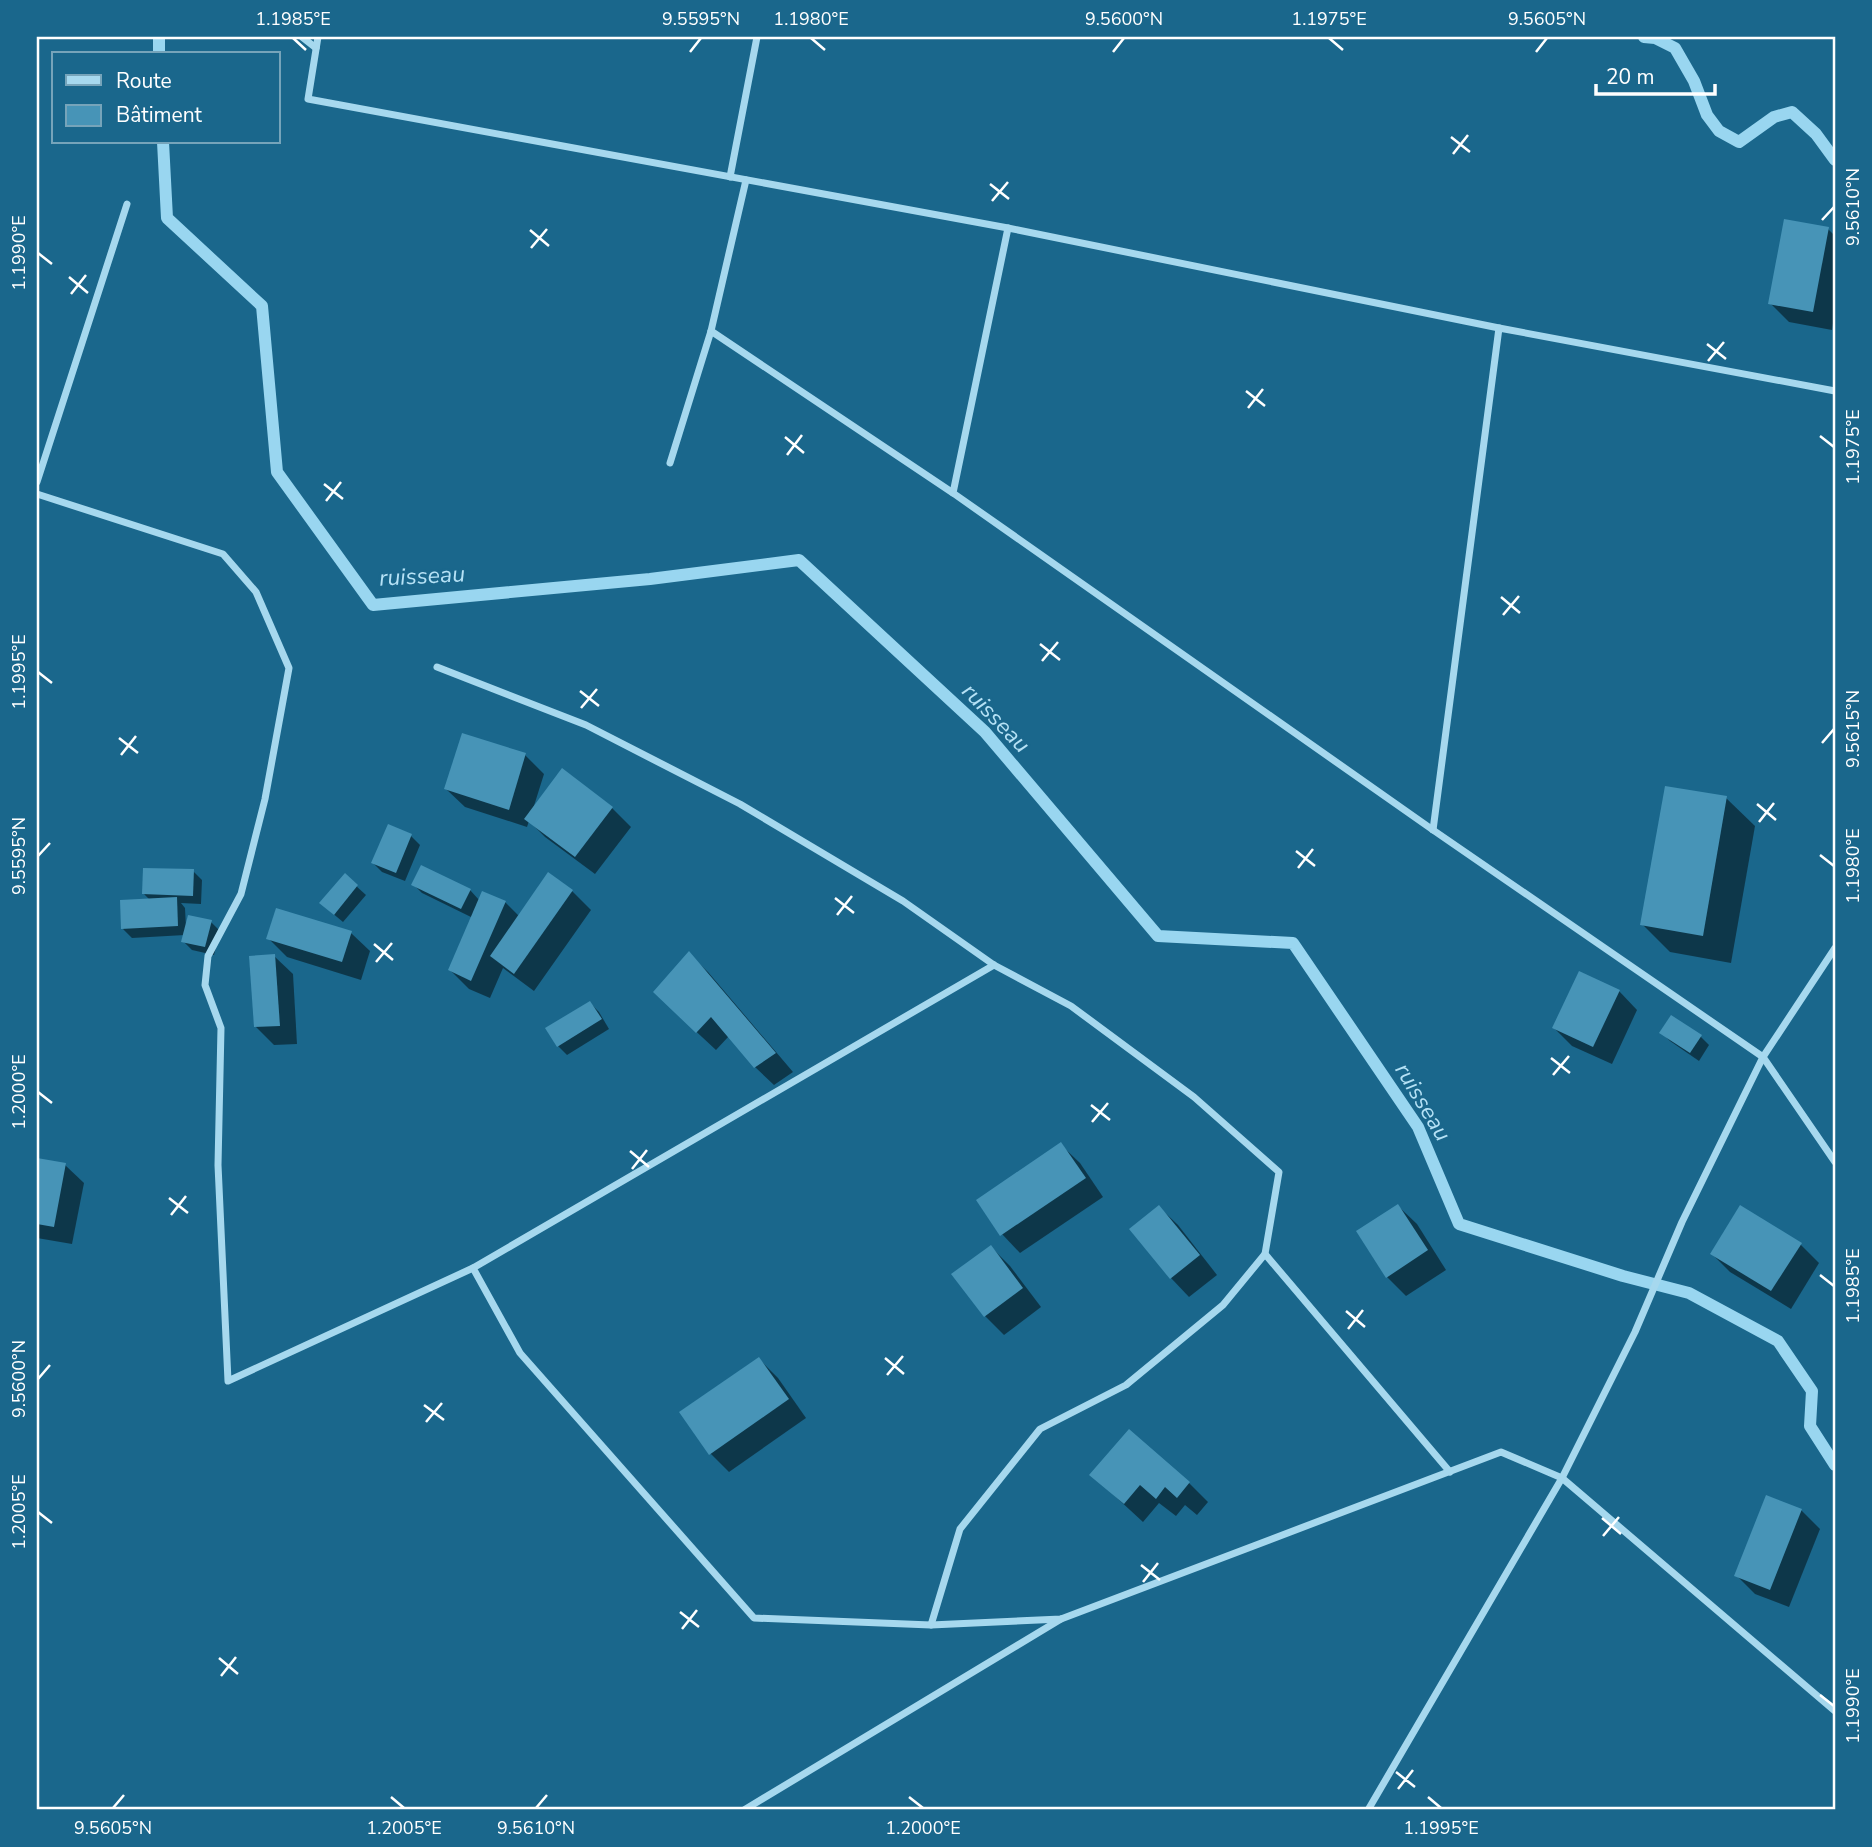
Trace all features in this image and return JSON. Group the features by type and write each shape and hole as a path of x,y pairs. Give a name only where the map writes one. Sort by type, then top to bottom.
{"street":[{"path":"302,37 316,48"},
{"path":"318,37 308,99 1008,228 1499,328 1835,391"},
{"path":"730,177 757,37"},
{"path":"670,463 711,331 746,180"},
{"path":"37,482 127,204"},
{"path":"953,493 1008,228"},
{"path":"1433,830 1499,328"},
{"path":"711,331 953,493 1433,830 1763,1057 1835,1162"},
{"path":"37,494 223,554 256,592 289,668 265,799 241,894 208,956 205,985 221,1028 218,1166 228,1381 473,1268 994,965"},
{"path":"437,667 586,725 740,804 903,901 994,965 1071,1006 1194,1097 1279,1172 1265,1254 1223,1305 1126,1385 1040,1429 960,1529 931,1625"},
{"path":"1368,1810 1562,1478 1635,1332 1682,1222 1763,1057 1835,948"},
{"path":"1265,1254 1450,1472"},
{"path":"473,1268 520,1353 754,1618 931,1625 1061,1619"},
{"path":"744,1810 1061,1619 1502,1452 1562,1478 1835,1711"}],"building":[{"path":"1784,219 1829,227 1813,312 1768,304"},
{"path":"462,733 526,753 509,810 444,789"},
{"path":"562,768 613,807 575,857 524,819"},
{"path":"1665,786 1727,796 1703,936 1640,925"},
{"path":"388,824 412,834 396,873 371,863"},
{"path":"421,865 471,889 461,909 411,885"},
{"path":"143,868 194,869 193,896 142,894"},
{"path":"548,872 573,890 514,974 490,956"},
{"path":"345,873 358,885 334,915 319,903"},
{"path":"482,891 506,901 471,981 448,970"},
{"path":"177,897 178,926 121,929 120,900"},
{"path":"276,908 352,931 342,962 266,939"},
{"path":"188,915 212,920 205,947 181,942"},
{"path":"689,951 776,1053 754,1068 711,1017 696,1033 653,992"},
{"path":"275,954 280,1026 254,1027 249,956"},
{"path":"1579,971 1620,990 1593,1047 1552,1028"},
{"path":"590,1001 602,1019 557,1047 545,1028"},
{"path":"1671,1015 1702,1035 1690,1053 1659,1033"},
{"path":"1061,1142 1086,1178 1000,1236 976,1200"},
{"path":"37,1158 66,1163 54,1227 37,1224"},
{"path":"1398,1204 1428,1250 1386,1278 1356,1231"},
{"path":"1159,1205 1200,1255 1170,1279 1129,1229"},
{"path":"1740,1205 1802,1243 1771,1291 1710,1254"},
{"path":"991,1245 1023,1288 984,1317 951,1274"},
{"path":"759,1357 789,1399 709,1455 679,1412"},
{"path":"1129,1429 1190,1482 1177,1498 1165,1487 1156,1499 1140,1485 1124,1504 1089,1475"},
{"path":"1766,1495 1802,1509 1770,1590 1734,1576"}],"waterway":[{"name":"ruisseau","path":"159,37 159,52"},
{"name":"ruisseau","path":"1644,37 1655,38 1675,48 1694,81 1707,115 1719,131 1739,142 1774,117 1792,112 1816,134 1835,160"},
{"name":"ruisseau","path":"163,144 167,218 262,306 277,472 373,605 650,579 799,560 985,732 1158,936 1293,943 1418,1127 1459,1224 1623,1276 1689,1293 1778,1341 1812,1391 1810,1426 1835,1465"}]}
